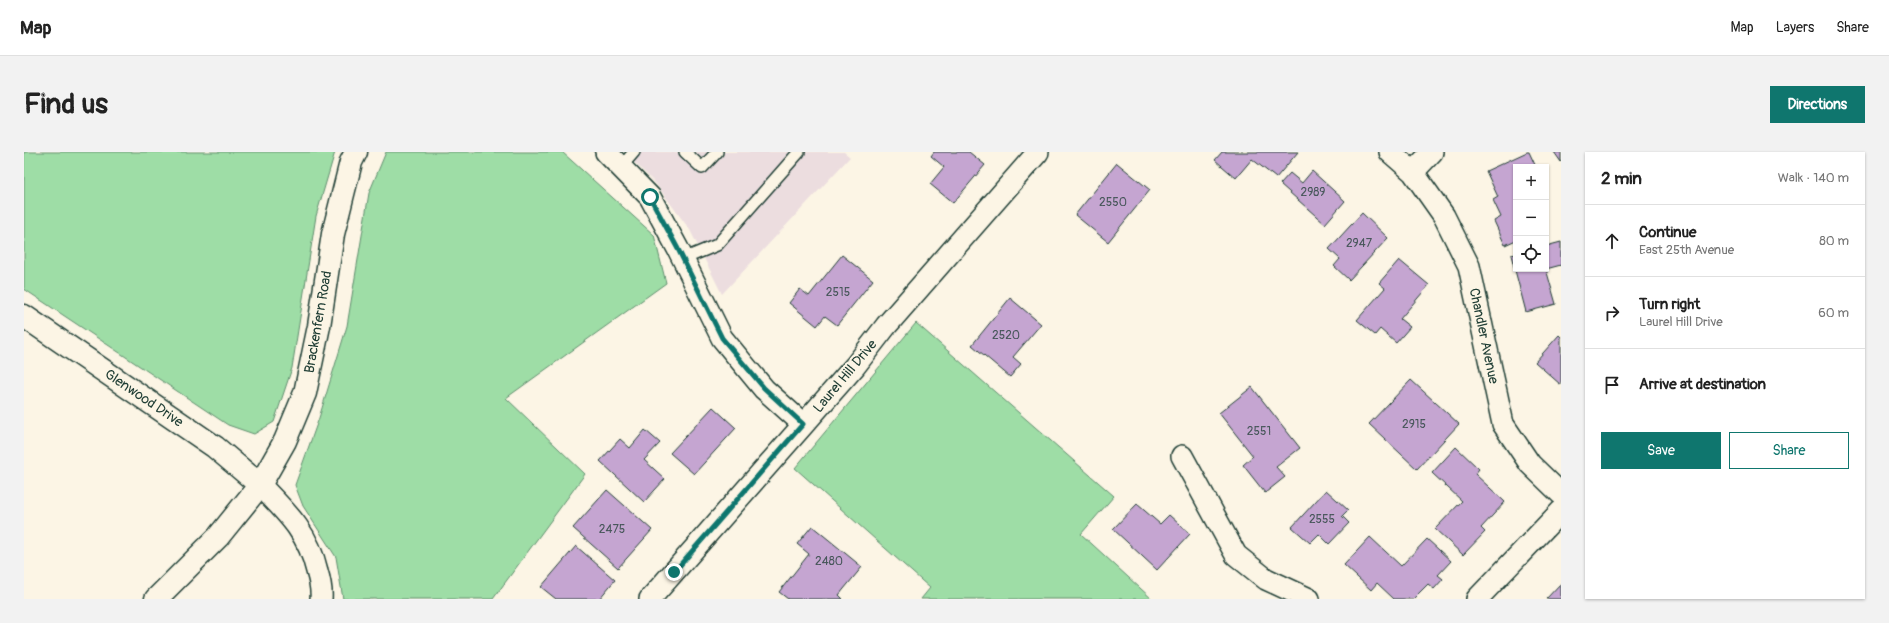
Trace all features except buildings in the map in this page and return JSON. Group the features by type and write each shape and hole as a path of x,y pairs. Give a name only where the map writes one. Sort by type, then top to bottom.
{"main road":[{"name":"Brackenfern Road","path":"156,599 218,537 260,484 285,441 305,393 320,326 333,234 351,162 356,152"},
{"name":"Glenwood Drive","path":"24,316 215,448 260,484"}],"street":[{"path":"606,152 628,160 650,197 683,259 722,338 764,388 803,424"},
{"name":"Laurel Hill Drive","path":"650,599 855,366 886,326 1038,152"},
{"name":"Chandler Avenue","path":"1390,152 1413,172 1444,216 1468,266 1503,424 1530,464 1561,494"},
{"path":"1413,172 1432,152"},
{"path":"1182,456 1236,555 1266,579 1309,599"},
{"path":"260,484 293,520 313,553 322,590 321,599"},
{"path":"1477,599 1561,511"}],"lane":[{"path":"685,152 702,168 717,152"},
{"path":"683,259 718,245 799,152"}],"shaded area":[{"path":"624,152 844,152 850,157 722,294 690,230 656,184"}],"green space":[{"path":"24,152 335,152 316,216 292,368 274,422 254,434 228,425 24,289"},
{"path":"386,152 562,152 654,235 666,283 506,398 585,474 493,599 343,599 336,557 303,506 295,485 319,418 347,326 369,193"},
{"path":"916,323 1114,496 1081,534 1152,599 921,599 930,588 795,468"}],"route":[{"path":"650,197 678,249 722,338 764,388 803,424 674,572"}]}
